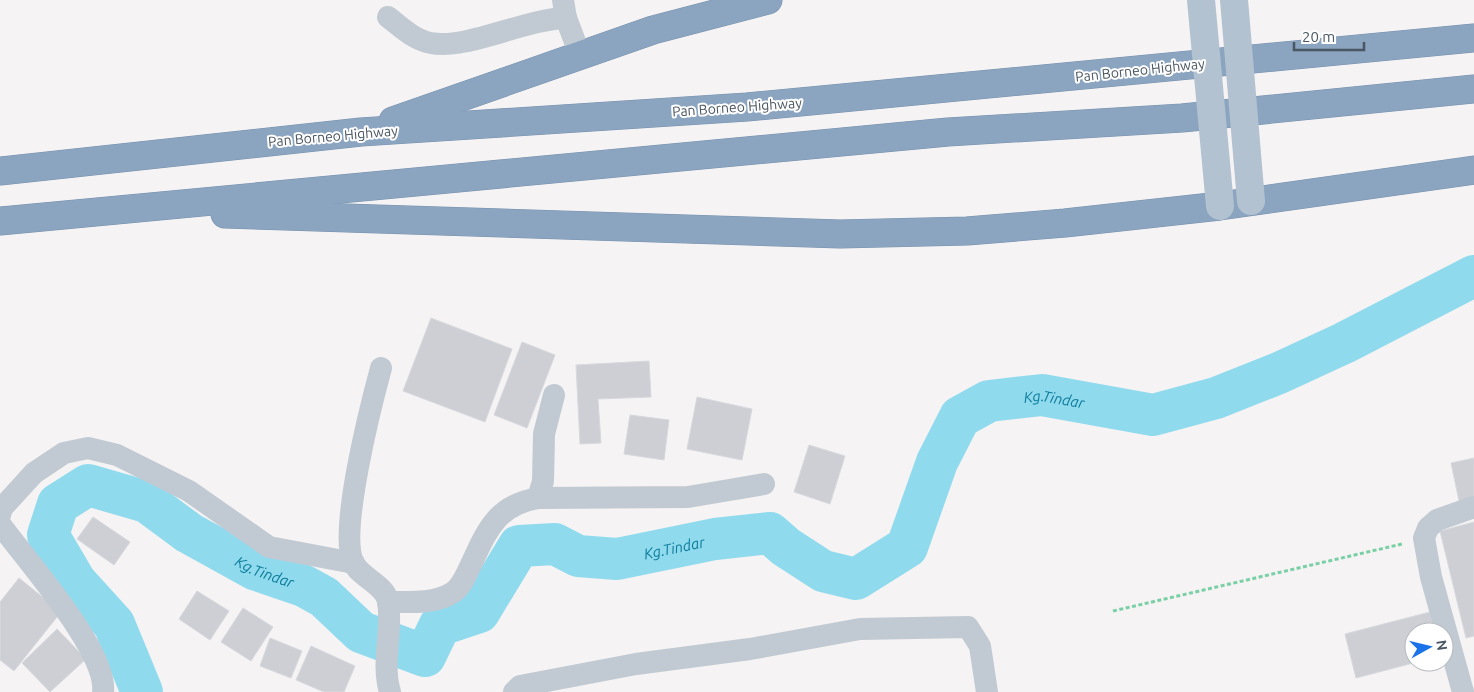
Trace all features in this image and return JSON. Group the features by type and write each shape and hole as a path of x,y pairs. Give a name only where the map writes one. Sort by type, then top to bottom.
{"highway":[{"path":"361,132 652,30 768,0"},
{"name":"Pan Borneo Highway","path":"0,171 361,132 747,107 1474,38"},
{"path":"0,221 948,132 1182,118 1474,89"},
{"path":"108,210 840,234 967,231 1065,223 1220,206 1474,170"}],"main road":[{"path":"1201,0 1220,206"},
{"path":"1234,0 1251,201"}],"street":[{"path":"388,17 409,34 431,43 465,42 546,18 565,9 580,55"},
{"path":"381,368 369,411 350,520 349,544 354,563 380,588 388,602 390,626 386,662 390,692"},
{"path":"538,498 543,481 544,434 554,395"},
{"path":"0,515 2,508 34,473 64,453 88,448 117,455 189,491 269,547 354,563"},
{"path":"388,602 428,601 454,592 462,582 495,518 510,506 538,498 688,497 764,484"},
{"path":"1463,692 1431,577 1424,538 1428,528 1437,520 1474,507"},
{"path":"0,524 62,604 96,662 104,684 103,692"},
{"path":"514,692 520,686 636,664 750,649 860,629 968,628 980,646 987,692"}],"path":[{"path":"1113,611 1424,538"}],"building":[{"path":"431,318 512,349 485,422 403,391"},
{"path":"522,342 555,355 527,428 494,415"},
{"path":"649,361 651,397 598,399 601,443 580,444 576,365"},
{"path":"697,397 752,409 742,460 687,449"},
{"path":"630,415 669,420 664,460 624,454"},
{"path":"809,445 845,456 830,504 794,492"},
{"path":"1474,458 1474,497 1459,501 1451,463"},
{"path":"93,517 130,542 114,565 77,539"},
{"path":"1474,522 1474,636 1466,638 1440,531"},
{"path":"19,578 61,612 14,671 0,660 0,602"},
{"path":"197,591 229,611 210,640 179,619"},
{"path":"243,608 273,627 251,661 221,642"},
{"path":"1430,612 1432,622 1404,622 1404,665 1356,678 1345,634"},
{"path":"57,629 86,659 50,692 22,663"},
{"path":"270,638 302,651 291,678 260,666"},
{"path":"311,646 355,666 344,692 324,692 296,680"}],"waterway":[{"name":"Kg.Tindar","path":"142,692 114,624 75,581 48,535 58,504 88,485 147,502 189,533 254,569 304,586 324,597 361,632 425,656 440,625 479,612 519,546 555,544 578,556 617,559 715,539 770,533 786,547 823,571 856,579 907,547 937,462 960,417 989,401 1042,395 1153,415 1216,398 1279,373 1344,343 1474,276"}]}
